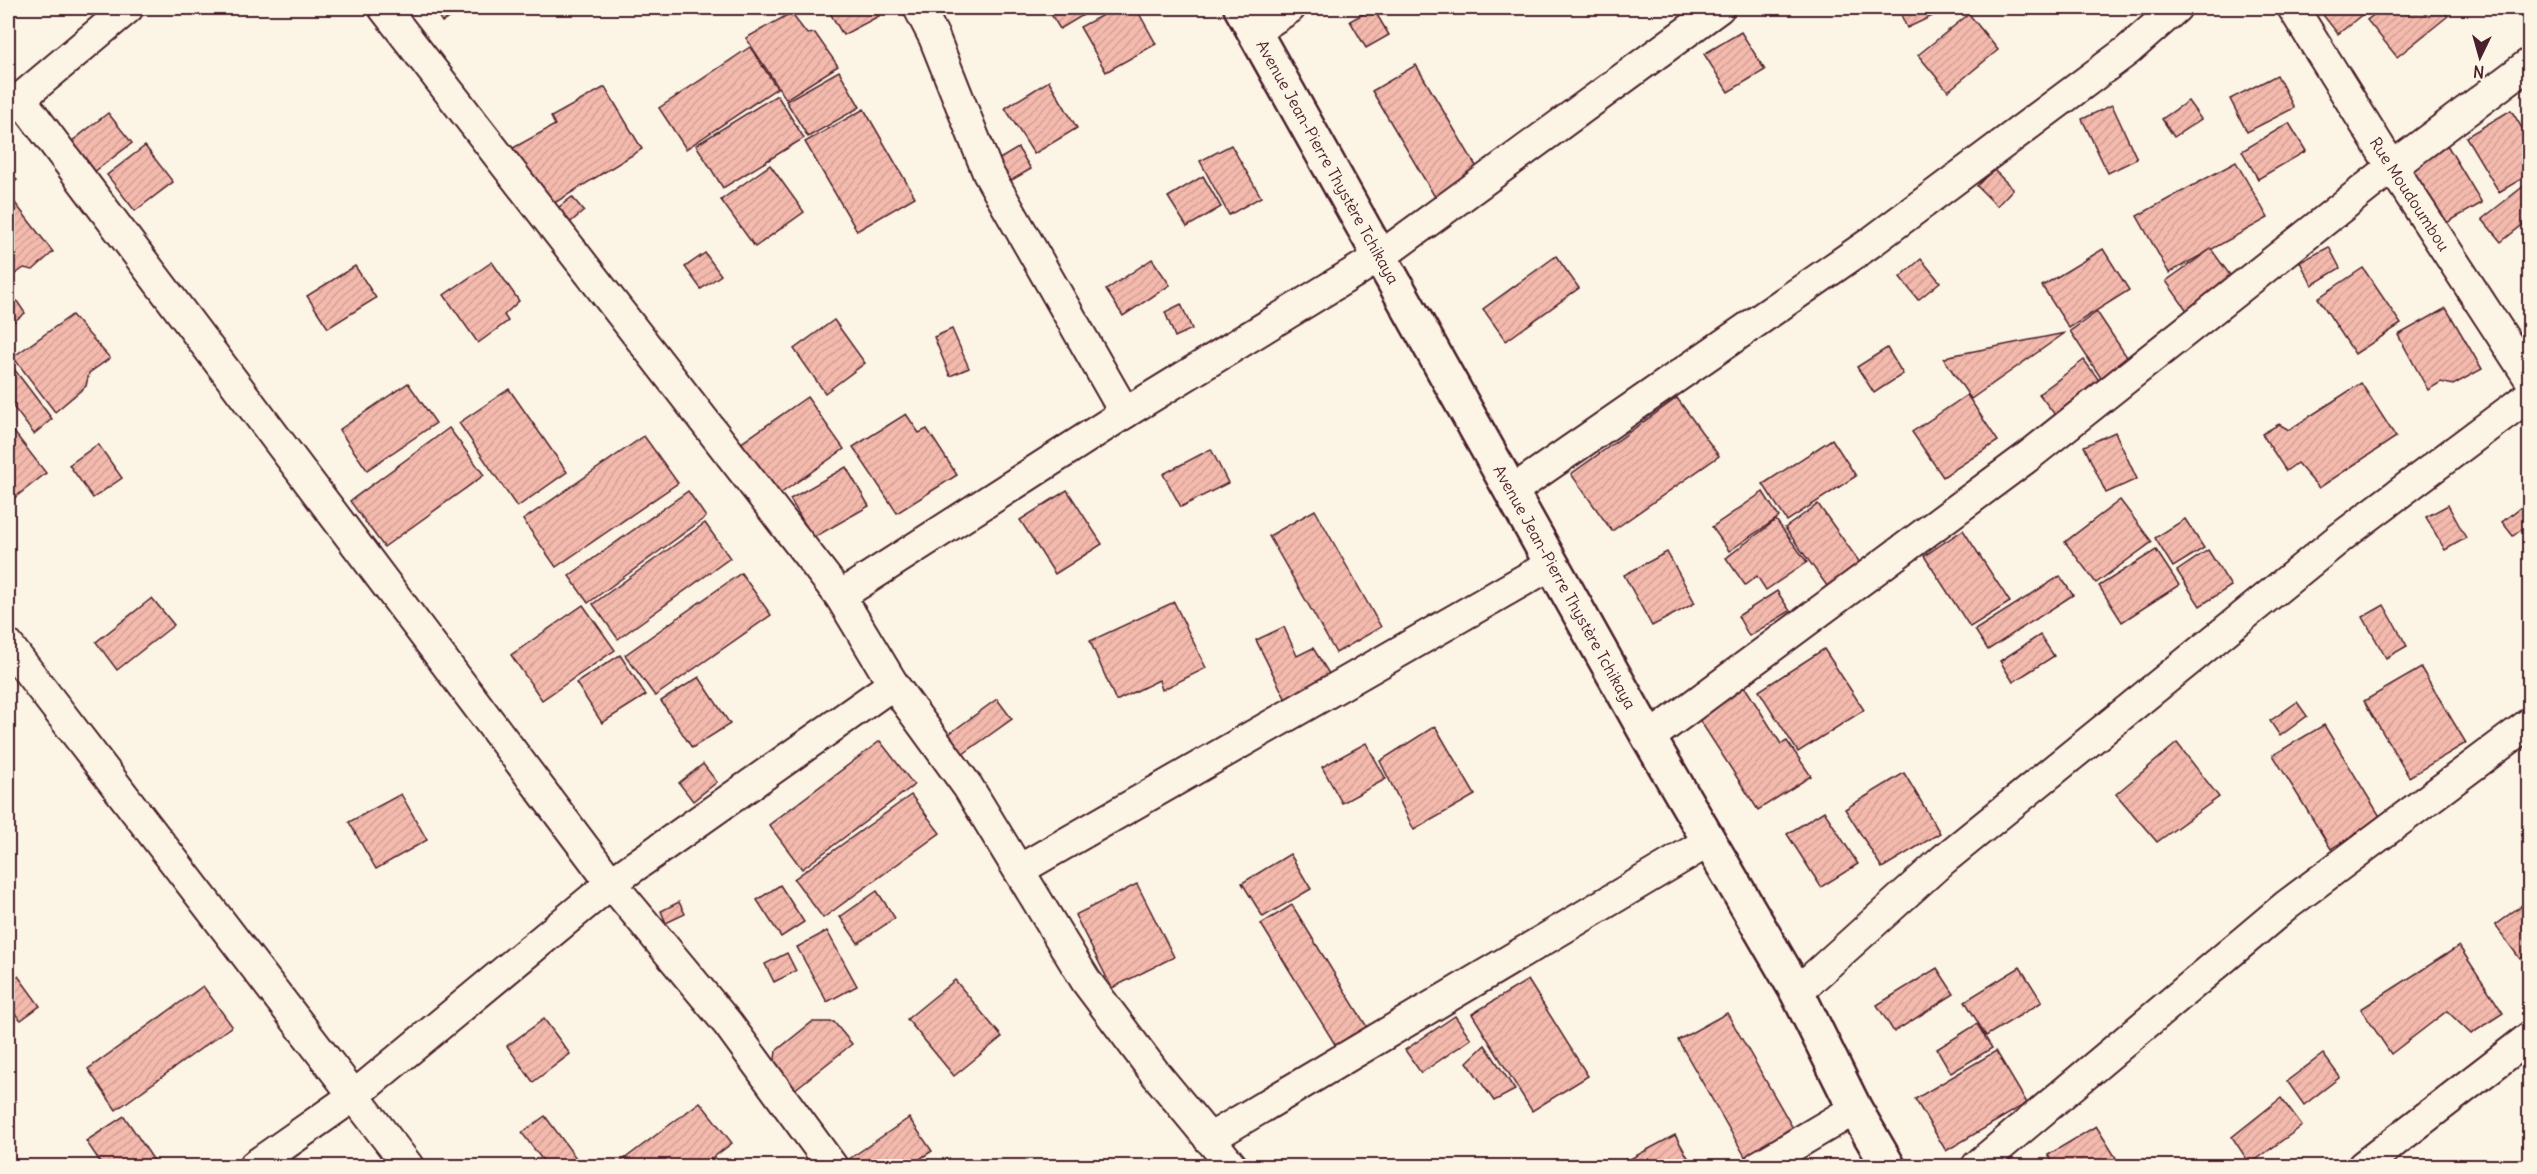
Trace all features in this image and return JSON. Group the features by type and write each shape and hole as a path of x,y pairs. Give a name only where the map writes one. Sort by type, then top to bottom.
{"street":[{"path":"128,8 14,103 611,883 728,1024 832,1167"},
{"path":"384,8 840,596 892,684 968,786 1086,981 1232,1167"},
{"path":"919,8 934,37 988,173 1125,413"},
{"path":"1248,19 1290,8"},
{"path":"840,596 1125,413 1381,256 1719,8"},
{"path":"1512,491 1870,243 2127,51 2176,8"},
{"name":"Rue Moudoumbou","path":"2293,8 2392,167 2529,379"},
{"name":"Avenue Jean-Pierre Thystère Tchikaya","path":"1248,19 1649,738 1797,992 1855,1109 1888,1167"},
{"path":"1649,738 2026,458 2392,167 2529,63"},
{"path":"1797,992 1943,860 2341,537 2529,395"},
{"path":"1019,870 1552,564"},
{"path":"8,645 408,1167"},
{"path":"254,1167 355,1095 611,883 892,684"},
{"path":"1977,1167 2288,905 2529,723"},
{"path":"1209,1139 1708,842"},
{"path":"2363,1167 2529,1037"},
{"path":"1759,1167 1855,1109"}],"building":[{"path":"433,8 468,8 442,22"},
{"path":"827,8 874,8 879,16 843,35"},
{"path":"1047,8 1095,8 1060,29"},
{"path":"1116,8 1136,8 1156,44 1106,72 1080,27"},
{"path":"1373,8 1389,35 1366,48 1350,21"},
{"path":"1898,8 1936,8 1939,13 1907,28"},
{"path":"2333,8 2369,9 2338,34 2323,15"},
{"path":"2383,8 2441,8 2448,16 2397,57 2367,20"},
{"path":"2516,8 2530,8 2530,27"},
{"path":"791,13 807,34 815,33 838,66 786,99 746,38"},
{"path":"1969,14 1998,50 1948,91 1918,55"},
{"path":"1741,32 1765,70 1728,92 1704,54"},
{"path":"750,47 777,88 686,149 659,108"},
{"path":"1416,65 1479,171 1435,197 1372,91"},
{"path":"839,71 860,107 808,137 786,101"},
{"path":"2277,75 2294,108 2247,132 2230,99"},
{"path":"1049,81 1077,128 1034,154 1005,108"},
{"path":"605,87 642,149 548,207 513,148 555,125 551,117"},
{"path":"777,95 804,138 723,188 696,145"},
{"path":"2188,101 2201,119 2174,137 2162,119"},
{"path":"2112,105 2137,159 2108,173 2082,119"},
{"path":"864,109 915,197 857,231 805,142"},
{"path":"2511,110 2530,141 2530,174 2499,192 2466,137"},
{"path":"108,113 132,143 94,172 71,142"},
{"path":"2289,123 2306,151 2258,179 2242,151"},
{"path":"1231,145 1261,197 1229,215 1200,161"},
{"path":"2447,145 2482,203 2441,226 2408,168"},
{"path":"145,146 173,182 135,211 107,175"},
{"path":"1018,148 1031,169 993,191 981,170"},
{"path":"2236,162 2268,218 2169,273 2137,216"},
{"path":"770,165 804,212 755,247 721,200"},
{"path":"8,167 17,180 8,187"},
{"path":"1993,169 2013,189 1997,206 1977,186"},
{"path":"1203,176 1221,207 1187,227 1168,197"},
{"path":"2530,181 2530,219 2501,242 2482,219"},
{"path":"8,194 53,252 33,270 24,268 8,279"},
{"path":"572,197 584,211 561,230 550,214"},
{"path":"2329,247 2340,268 2312,285 2300,262"},
{"path":"2103,249 2129,290 2069,328 2042,286"},
{"path":"2211,249 2235,282 2190,315 2166,281"},
{"path":"705,253 721,275 701,289 685,267"},
{"path":"1556,256 1579,288 1506,341 1483,309"},
{"path":"1152,259 1170,285 1123,316 1106,290"},
{"path":"1921,259 1940,282 1918,300 1900,277"},
{"path":"492,262 519,301 504,315 508,321 478,343 444,295"},
{"path":"355,266 376,298 328,328 307,296"},
{"path":"2363,268 2401,324 2355,354 2318,298"},
{"path":"8,288 25,313 8,326"},
{"path":"1181,304 1192,329 1175,337 1165,312"},
{"path":"2446,308 2482,369 2453,385 2441,382 2428,390 2398,335"},
{"path":"2097,312 2129,360 2101,378 2070,331"},
{"path":"72,315 110,358 89,373 86,386 55,412 13,357"},
{"path":"834,320 865,363 825,393 794,349"},
{"path":"952,329 969,368 950,376 934,337"},
{"path":"2065,333 1971,399 1944,359 1949,356"},
{"path":"1887,348 1903,374 1874,393 1857,367"},
{"path":"2084,360 2104,387 2059,420 2039,394"},
{"path":"8,361 52,419 34,434 8,400"},
{"path":"408,383 436,423 367,470 339,430"},
{"path":"2361,383 2396,437 2319,488 2297,463 2286,471 2262,434 2279,424 2289,430"},
{"path":"509,389 567,472 517,507 459,423"},
{"path":"1967,395 1998,441 1943,477 1912,432"},
{"path":"807,397 844,449 777,496 740,444"},
{"path":"1677,398 1719,456 1612,531 1571,474"},
{"path":"906,414 919,433 927,429 957,475 897,513 853,447"},
{"path":"449,428 484,475 384,547 350,501"},
{"path":"14,432 46,473 8,503 8,437"},
{"path":"2115,432 2137,479 2106,493 2084,446"},
{"path":"644,436 678,483 556,567 523,520"},
{"path":"1832,439 1856,476 1787,521 1763,484"},
{"path":"98,444 122,478 93,498 69,465"},
{"path":"1211,449 1228,483 1181,507 1163,474"},
{"path":"846,467 869,506 813,538 790,499"},
{"path":"1067,490 1102,544 1055,574 1020,520"},
{"path":"688,491 706,517 588,603 569,576"},
{"path":"1763,492 1779,517 1729,551 1712,527"},
{"path":"2120,500 2152,542 2096,583 2065,542"},
{"path":"2530,500 2530,523 2513,536 2502,522"},
{"path":"1818,504 1863,567 1830,590 1785,528"},
{"path":"2448,505 2466,538 2445,550 2426,517"},
{"path":"1315,510 1381,627 1336,653 1269,536"},
{"path":"2185,519 2204,548 2173,567 2155,538"},
{"path":"1776,520 1807,562 1766,590 1757,576 1745,585 1726,558"},
{"path":"705,523 730,558 618,639 593,604"},
{"path":"1963,530 2010,602 1970,627 1924,556"},
{"path":"2156,550 2179,585 2122,622 2099,586"},
{"path":"2208,550 2231,586 2200,606 2177,571"},
{"path":"1667,552 1695,603 1652,626 1624,575"},
{"path":"741,573 771,615 655,696 625,655"},
{"path":"2060,576 2073,595 1988,650 1975,630"},
{"path":"1777,591 1790,611 1749,636 1738,616"},
{"path":"152,598 174,625 117,670 96,642"},
{"path":"1174,602 1206,668 1162,690 1159,680 1116,701 1090,641"},
{"path":"583,605 615,650 542,700 511,655"},
{"path":"2384,605 2407,646 2386,658 2363,617"},
{"path":"1284,627 1297,656 1313,648 1333,680 1287,702 1256,640"},
{"path":"2040,635 2054,656 2013,682 2000,661"},
{"path":"1824,649 1864,710 1798,752 1759,691"},
{"path":"620,655 646,695 602,723 576,683"},
{"path":"2421,668 2466,743 2409,777 2364,701"},
{"path":"699,677 730,724 692,748 661,701"},
{"path":"1743,684 1781,744 1787,741 1811,776 1758,810 1697,716"},
{"path":"997,699 1012,719 963,754 949,734"},
{"path":"2297,702 2307,716 2280,736 2270,721"},
{"path":"2324,725 2381,818 2331,849 2273,755"},
{"path":"1435,726 1475,795 1414,830 1380,761"},
{"path":"880,741 914,785 802,869 769,825"},
{"path":"1366,743 1386,779 1342,803 1322,767"},
{"path":"2177,743 2219,797 2157,842 2116,794"},
{"path":"703,764 717,782 693,801 679,783"},
{"path":"1904,773 1940,833 1882,868 1845,809"},
{"path":"401,794 427,840 376,869 349,822"},
{"path":"911,795 940,833 823,918 794,879"},
{"path":"1824,811 1858,864 1821,887 1787,834"},
{"path":"1290,854 1311,889 1263,917 1242,883"},
{"path":"1137,884 1174,957 1112,988 1075,915"},
{"path":"780,885 804,922 781,937 757,900"},
{"path":"877,891 895,918 858,943 840,917"},
{"path":"2530,899 2530,952 2520,959 2495,925"},
{"path":"679,902 685,914 666,923 661,911"},
{"path":"1292,905 1367,1027 1336,1046 1261,924"},
{"path":"827,931 857,986 827,1002 797,947"},
{"path":"2459,946 2503,1013 2471,1034 2447,1011 2391,1054 2361,1009"},
{"path":"787,953 796,971 774,982 765,964"},
{"path":"2020,967 2042,1002 1986,1036 1965,1001"},
{"path":"1937,968 1954,994 1894,1032 1877,1005"},
{"path":"18,976 40,1006 21,1020 10,1009 8,1011 8,983"},
{"path":"955,980 1002,1037 954,1076 907,1019"},
{"path":"1528,980 1588,1076 1532,1111 1472,1014"},
{"path":"203,986 232,1026 116,1110 88,1069"},
{"path":"1727,1013 1798,1137 1750,1165 1678,1040"},
{"path":"1455,1016 1471,1039 1421,1073 1405,1050"},
{"path":"544,1019 570,1054 533,1082 507,1046"},
{"path":"812,1022 834,1022 852,1044 779,1102 758,1077 775,1060 776,1051"},
{"path":"1977,1024 1992,1048 1951,1073 1937,1049"},
{"path":"1485,1045 1515,1090 1494,1101 1467,1062"},
{"path":"1996,1051 2027,1103 1946,1151 1915,1099"},
{"path":"2323,1054 2340,1077 2304,1105 2287,1081"},
{"path":"2281,1098 2302,1126 2250,1164 2232,1137"},
{"path":"700,1102 732,1143 702,1166 615,1166"},
{"path":"124,1116 155,1162 149,1166 103,1166 86,1141"},
{"path":"545,1116 576,1158 564,1166 547,1166 522,1133"},
{"path":"909,1118 932,1151 909,1166 839,1166"},
{"path":"2096,1126 2121,1166 2055,1166 2048,1155"},
{"path":"1675,1135 1693,1166 1617,1166"}]}
